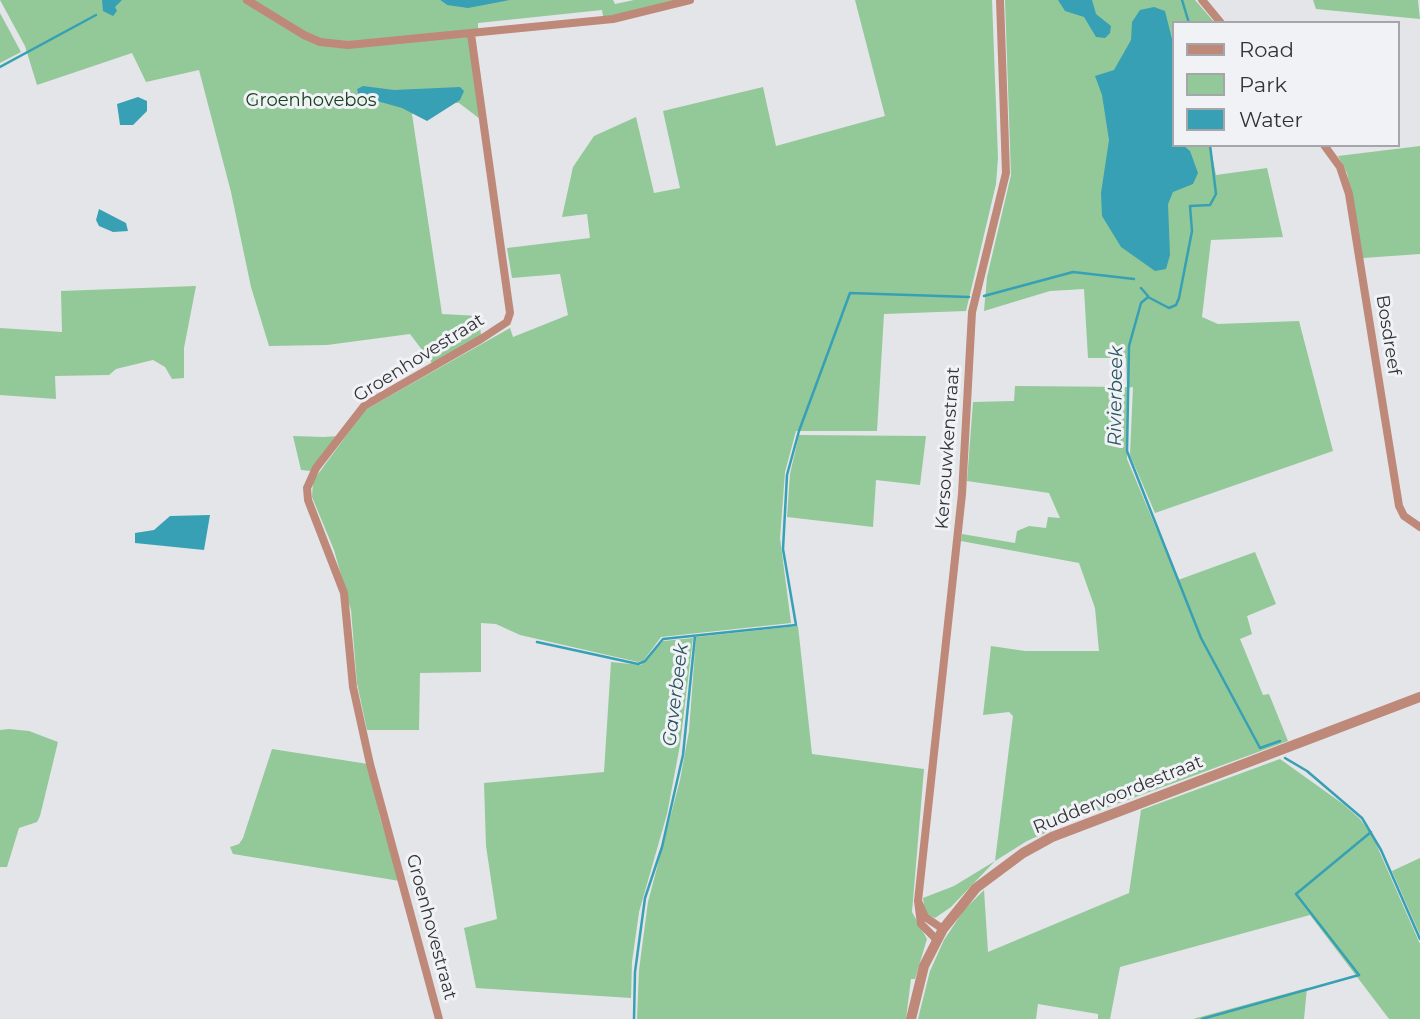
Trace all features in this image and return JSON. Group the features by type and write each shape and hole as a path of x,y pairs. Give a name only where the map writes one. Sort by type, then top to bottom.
{"street":[{"path":"247,0 304,35 334,44 471,34 613,19 690,0"},
{"name":"Kersouwkenstraat","path":"918,901 962,494 972,312 1007,166 1000,0"},
{"path":"1202,0 1219,21"},
{"name":"Groenhovestraat","path":"439,1019 370,764 353,687 344,593 308,500 307,488 316,468 364,406 489,334 506,323 510,313 471,34"},
{"name":"Bosdreef","path":"1325,147 1340,167 1349,194 1399,506 1404,516 1420,527"},
{"name":"Ruddervoordestraat","path":"911,1019 924,966 943,929 975,888 1015,859 1052,837 1420,697"},
{"path":"918,901 925,917 943,929"},
{"path":"918,901 921,924 937,940"}],"green space":[{"name":"Groenhovebos","path":"0,0 440,0 447,5 510,0 613,0 615,4 634,0 675,0 612,16 603,16 602,10 478,23 478,29 469,30 480,119 459,103 432,102 412,114 442,314 479,316 481,335 432,363 410,334 327,345 269,346 251,287 231,192 199,70 146,82 132,53 37,85 25,46"},
{"path":"855,0 992,0 998,158 996,184 966,311 884,314 877,431 796,431 785,472 780,538 791,623 661,637 644,660 638,662 520,635 496,624 481,623 481,672 420,673 419,730 367,730 357,683 351,610 334,550 312,497 313,481 365,410 510,328 513,337 568,315 560,274 512,278 507,248 590,238 587,214 562,217 573,167 594,136 636,117 654,193 680,188 663,111 763,87 776,146 885,116"},
{"path":"1005,0 1195,0 1213,21 1172,21 1172,147 1210,147 1216,175 1267,168 1283,237 1211,240 1202,317 1218,324 1299,321 1333,451 1155,513 1130,455 1133,387 1127,388 1127,459 1178,580 1255,552 1276,604 1247,616 1252,634 1240,639 1263,695 1269,694 1288,741 1076,819 1027,841 995,861 1013,716 1009,712 983,715 991,646 1025,651 1099,651 1095,608 1079,563 961,541 962,534 1015,543 1017,531 1029,526 1046,528 1048,517 1060,518 1049,493 967,481 973,402 1014,401 1015,386 1127,387 1126,358 1088,358 1084,289 1050,291 984,311 987,277 1011,175"},
{"path":"1313,0 1418,0 1420,19 1316,9"},
{"path":"0,13 21,52 0,63"},
{"path":"1420,146 1420,254 1363,258 1347,173 1338,156"},
{"path":"196,286 184,348 184,378 172,379 165,367 153,360 116,369 109,375 55,376 56,399 0,395 0,328 62,332 61,291"},
{"path":"799,435 926,436 920,485 876,480 873,527 787,517 790,474"},
{"path":"293,436 339,436 311,471 301,470"},
{"path":"798,626 812,754 924,769 912,912 927,939 915,979 911,979 906,1019 637,1019 639,970 648,902 680,780 689,731 696,637"},
{"path":"693,638 680,745 667,814 639,912 632,962 631,998 476,988 464,928 497,919 486,846 484,783 604,772 611,662 641,665 663,641"},
{"path":"0,730 29,731 58,742 40,816 37,822 19,828 7,867 0,867"},
{"path":"272,749 368,764 380,817 400,881 233,854 230,847 239,844 243,838"},
{"path":"1280,759 1343,804 1360,819 1373,837 1420,944 1420,1019 1389,1019 1310,915 1120,967 1110,1019 1098,1019 1098,1014 1038,1004 1036,1019 918,1019 930,971 944,940 964,910 984,890 988,952 1129,893 1141,810"},
{"path":"1420,858 1420,935 1392,871"},
{"path":"995,861 951,907 935,918 925,914 923,898 954,886"},
{"path":"1307,988 1304,1019 1193,1019"}],"water":[{"path":"102,0 122,0 115,7 117,11 113,16 103,11"},
{"path":"440,0 510,0 468,8 447,5"},
{"path":"1058,0 1092,0 1096,14 1111,26 1110,33 1105,38 1096,37 1084,17 1065,11"},
{"path":"1154,7 1165,11 1172,39 1172,147 1185,147 1190,151 1198,173 1193,184 1173,192 1168,204 1170,255 1166,269 1155,271 1121,247 1102,216 1101,193 1109,140 1102,95 1095,76 1114,70 1131,40 1132,22 1140,10"},
{"path":"363,86 394,90 460,87 464,91 460,100 427,121 402,108 359,96 357,89"},
{"path":"138,97 147,101 147,111 133,125 120,125 117,104"},
{"path":"99,209 126,223 128,231 113,232 99,226 96,220"},
{"path":"210,515 204,550 135,543 135,533 154,530 170,516"}],"waterway":[{"name":"Rivierbeek","path":"1182,0 1188,21"},
{"path":"0,67 96,15"},
{"name":"Rivierbeek","path":"1210,147 1216,194 1210,205 1190,206 1192,231 1179,298 1176,305 1169,308 1148,297 1141,303 1129,346 1127,451 1201,638 1260,748 1280,741"},
{"name":"Gaverbeek","path":"984,296 1073,272 1134,279"},
{"name":"Gaverbeek","path":"1141,288 1148,296"},
{"name":"Gaverbeek","path":"537,642 638,664 645,661 663,639 796,625 783,549 787,475 799,431 850,293 969,297"},
{"name":"Gaverbeek","path":"634,1019 635,972 645,898 662,847 683,755 695,636"},
{"name":"Rivierbeek","path":"1285,758 1307,771 1362,818 1381,850 1420,939"},
{"path":"1202,1019 1359,975 1296,894 1371,832"}]}
